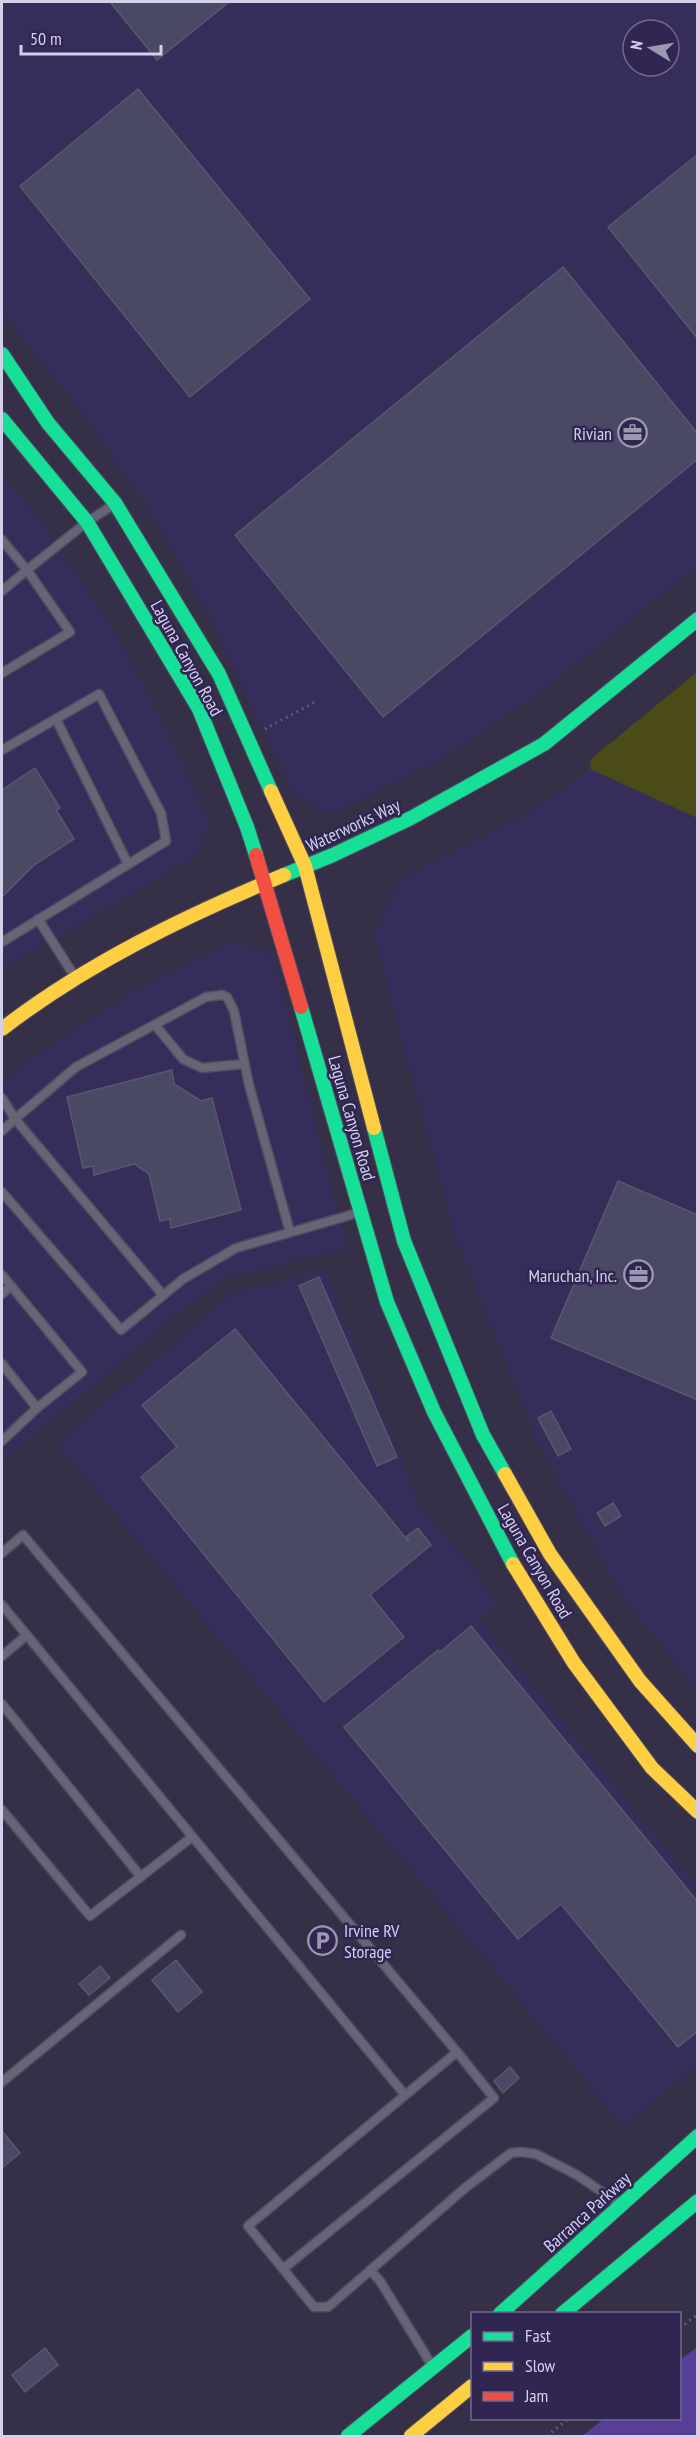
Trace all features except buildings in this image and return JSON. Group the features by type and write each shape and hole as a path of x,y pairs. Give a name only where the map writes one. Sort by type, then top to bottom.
{"main road":[{"name":"Laguna Canyon Road","path":"2,354 48,423 115,503 219,674 306,866 404,1241 483,1435 550,1554 639,1681 698,1746"},
{"name":"Laguna Canyon Road","path":"2,419 87,522 199,709 247,827 266,884 387,1302 434,1412 517,1571 574,1663 645,1758 698,1812"},
{"name":"Waterworks Way","path":"2,1029 33,1005 130,947 233,896 266,884 411,818 544,744 698,619"},
{"name":"Barranca Parkway","path":"501,2312 698,2136"},
{"path":"563,2312 698,2201"},
{"path":"348,2436 471,2337"},
{"path":"411,2436 471,2387"}],"lane":[{"path":"2,591 87,522 115,503"},
{"path":"2,540 27,570 70,632 2,673"},
{"path":"2,750 99,694 161,813 166,841 2,942"},
{"path":"56,718 128,864"},
{"path":"38,919 76,980"},
{"path":"2,1131 76,1067 156,1026 206,997 222,995 227,997 234,1011 244,1064 290,1232"},
{"path":"156,1026 183,1059 202,1068 244,1064"},
{"path":"2,1098 15,1119 164,1294"},
{"path":"2,1191 121,1330 183,1279 236,1248 361,1212"},
{"path":"2,1275 82,1372 37,1408 2,1441"},
{"path":"2,1294 10,1286"},
{"path":"2,1364 37,1408"},
{"path":"2,1553 23,1535 494,2098 283,2269"},
{"path":"2,1605 405,2095"},
{"path":"2,1656 27,1635"},
{"path":"2,1704 141,1877"},
{"path":"2,1810 90,1916 192,1837"},
{"path":"2,2082 181,1935"},
{"path":"457,2052 248,2226 314,2307 328,2307 465,2188 511,2153 536,2154 577,2175 621,2205"},
{"path":"369,2270 380,2281 433,2368"}],"path":[{"path":"248,739 315,702"},
{"path":"681,2327 698,2314"},
{"path":"547,2436 567,2420"}],"shaded area":[{"path":"2,2 697,2 697,566 554,682 454,752 332,814 294,796 208,613 156,521 88,421 2,311"},
{"path":"2,473 48,530 120,640 174,744 209,823 194,858 2,969"},
{"path":"697,672 697,818 590,769 591,759"},
{"path":"590,769 697,818 697,1690 624,1600 538,1443 455,1237 374,936 399,880 545,803"},
{"path":"235,940 273,956 347,1249 226,1279 188,1305 2,1462 2,1081 23,1064 137,989"},
{"path":"324,1270 423,1512 479,1574 498,1608 478,1618 697,1887 697,2065 624,2127 57,1444 233,1293"},
{"path":"697,2347 697,2436 582,2436 603,2420 681,2420 681,2359"}],"traffic: fast":[{"path":"2,354 48,423 115,503 219,674 271,791"},
{"path":"2,419 87,522 199,709 256,855"},
{"path":"284,875 333,855 411,818 544,744 698,619"},
{"path":"301,1007 387,1302 434,1412 513,1564"},
{"path":"374,1128 404,1241 483,1435 505,1474"},
{"path":"502,2312 698,2136"},
{"path":"564,2312 698,2201"},
{"path":"348,2436 471,2337"}],"traffic: slow":[{"path":"271,791 305,866 374,1128"},
{"path":"2,1029 68,983 137,943 210,907 284,875"},
{"path":"505,1474 550,1554 640,1681 698,1746"},
{"path":"513,1564 574,1663 652,1768 698,1812"},
{"path":"411,2436 471,2387"}],"traffic: jam":[{"path":"256,855 301,1007"}],"place":[{"name":"Rivian","path":"633,433"},
{"name":"Maruchan, Inc.","path":"638,1275"},
{"name":"Irvine RV Storage","path":"323,1940"}]}
